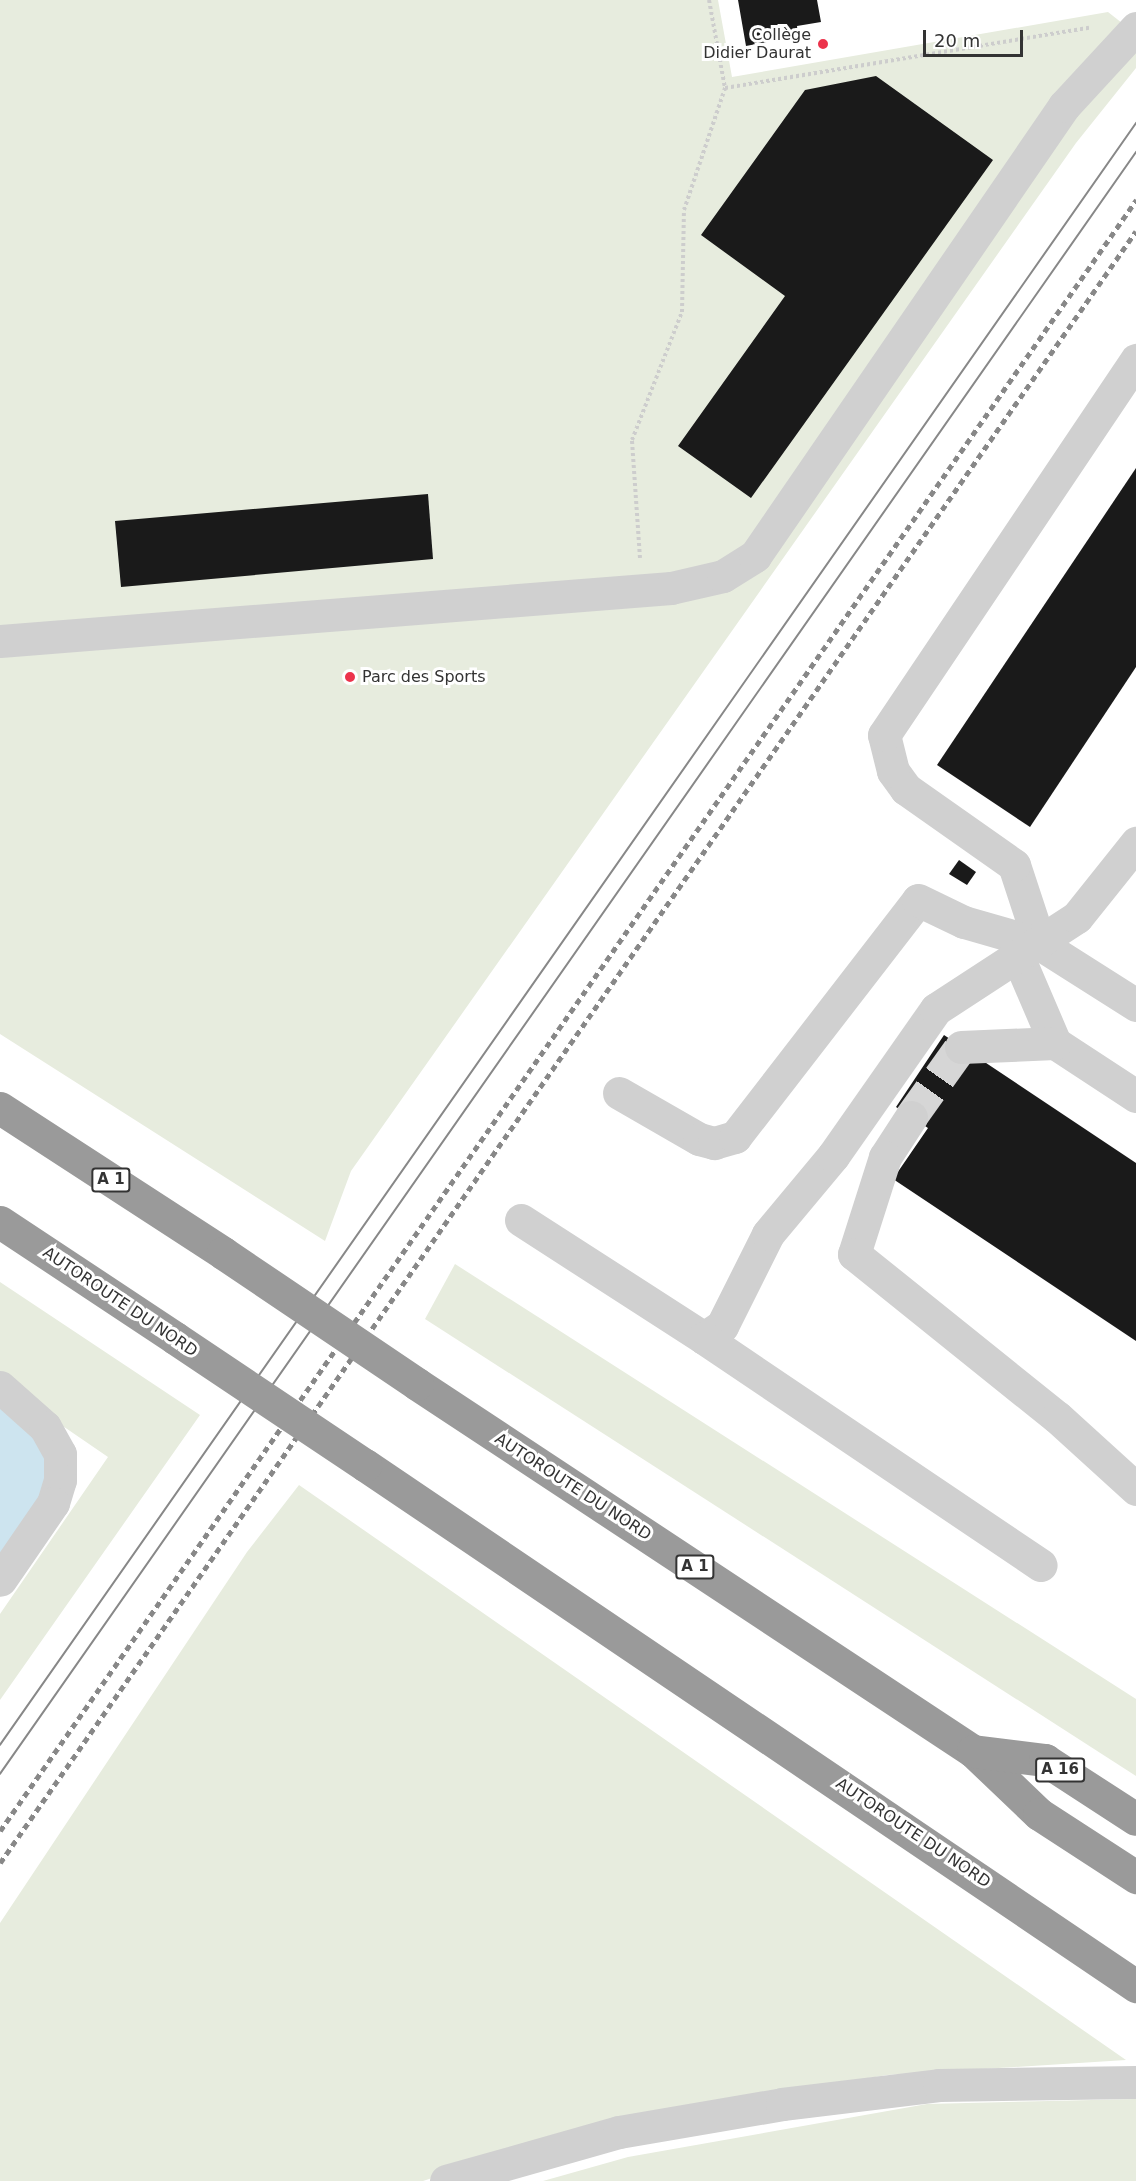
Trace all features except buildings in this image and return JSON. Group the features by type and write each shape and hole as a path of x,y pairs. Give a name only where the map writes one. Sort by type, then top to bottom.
{"highway":[{"name":"AUTOROUTE DU NORD","path":"0,1108 223,1253 417,1384 973,1751 1039,1814 1136,1877"},
{"name":"AUTOROUTE DU NORD","path":"0,1222 365,1465 1136,1986"},
{"name":"A 16","path":"973,1751 1045,1760 1136,1819"}],"street":[{"path":"0,641 642,591 723,576 755,556 1064,106 1133,32"},
{"path":"1055,1043 1029,951 1014,865 906,789 893,771 884,735 1136,360"},
{"path":"704,1338 722,1326 768,1234 833,1156 936,1009 1029,951 1077,917 1136,843"},
{"path":"619,1093 699,1139 714,1143 735,1137 918,900 1029,951 1136,1005"},
{"path":"961,1047 1055,1043 1136,1096"},
{"path":"911,1117 885,1157 855,1254 1057,1417 1136,1489"},
{"path":"521,1220 704,1338 1041,1565"},
{"path":"0,1387 45,1427 60,1454 60,1480 52,1503 0,1580"},
{"path":"446,2181 619,2132 782,2104 939,2085 1136,2082"}],"path":[{"path":"642,591 632,440 682,312 684,210 725,88 709,0"},
{"path":"725,88 1102,26 1133,32"}],"shaded area":[{"name":"Parc des Sports","path":"0,0 718,0 732,77 1108,12 1136,34 1136,68 1076,143 351,1171 325,1241 0,1034"},
{"path":"455,1264 1136,1699 1136,1776 425,1319"},
{"path":"0,1282 200,1415 0,1700 0,1614 108,1457 0,1383"},
{"path":"299,1485 1126,2060 887,2075 603,2122 423,2181 0,2181 0,1923 247,1552"},
{"path":"1136,2099 1136,2181 543,2181 628,2157 927,2104"}],"water":[{"path":"0,1399 44,1449 44,1490 0,1555"}],"tunnel":[{"path":"911,1117 961,1047"}],"tram line":[{"path":"0,1745 1136,123"},
{"path":"0,1774 1136,152"}],"railway":[{"path":"0,1831 1136,200"},
{"path":"0,1863 1136,231"}],"place":[{"name":"Collège Didier Daurat","path":"823,44"},
{"name":"Parc des Sports","path":"350,677"}]}
